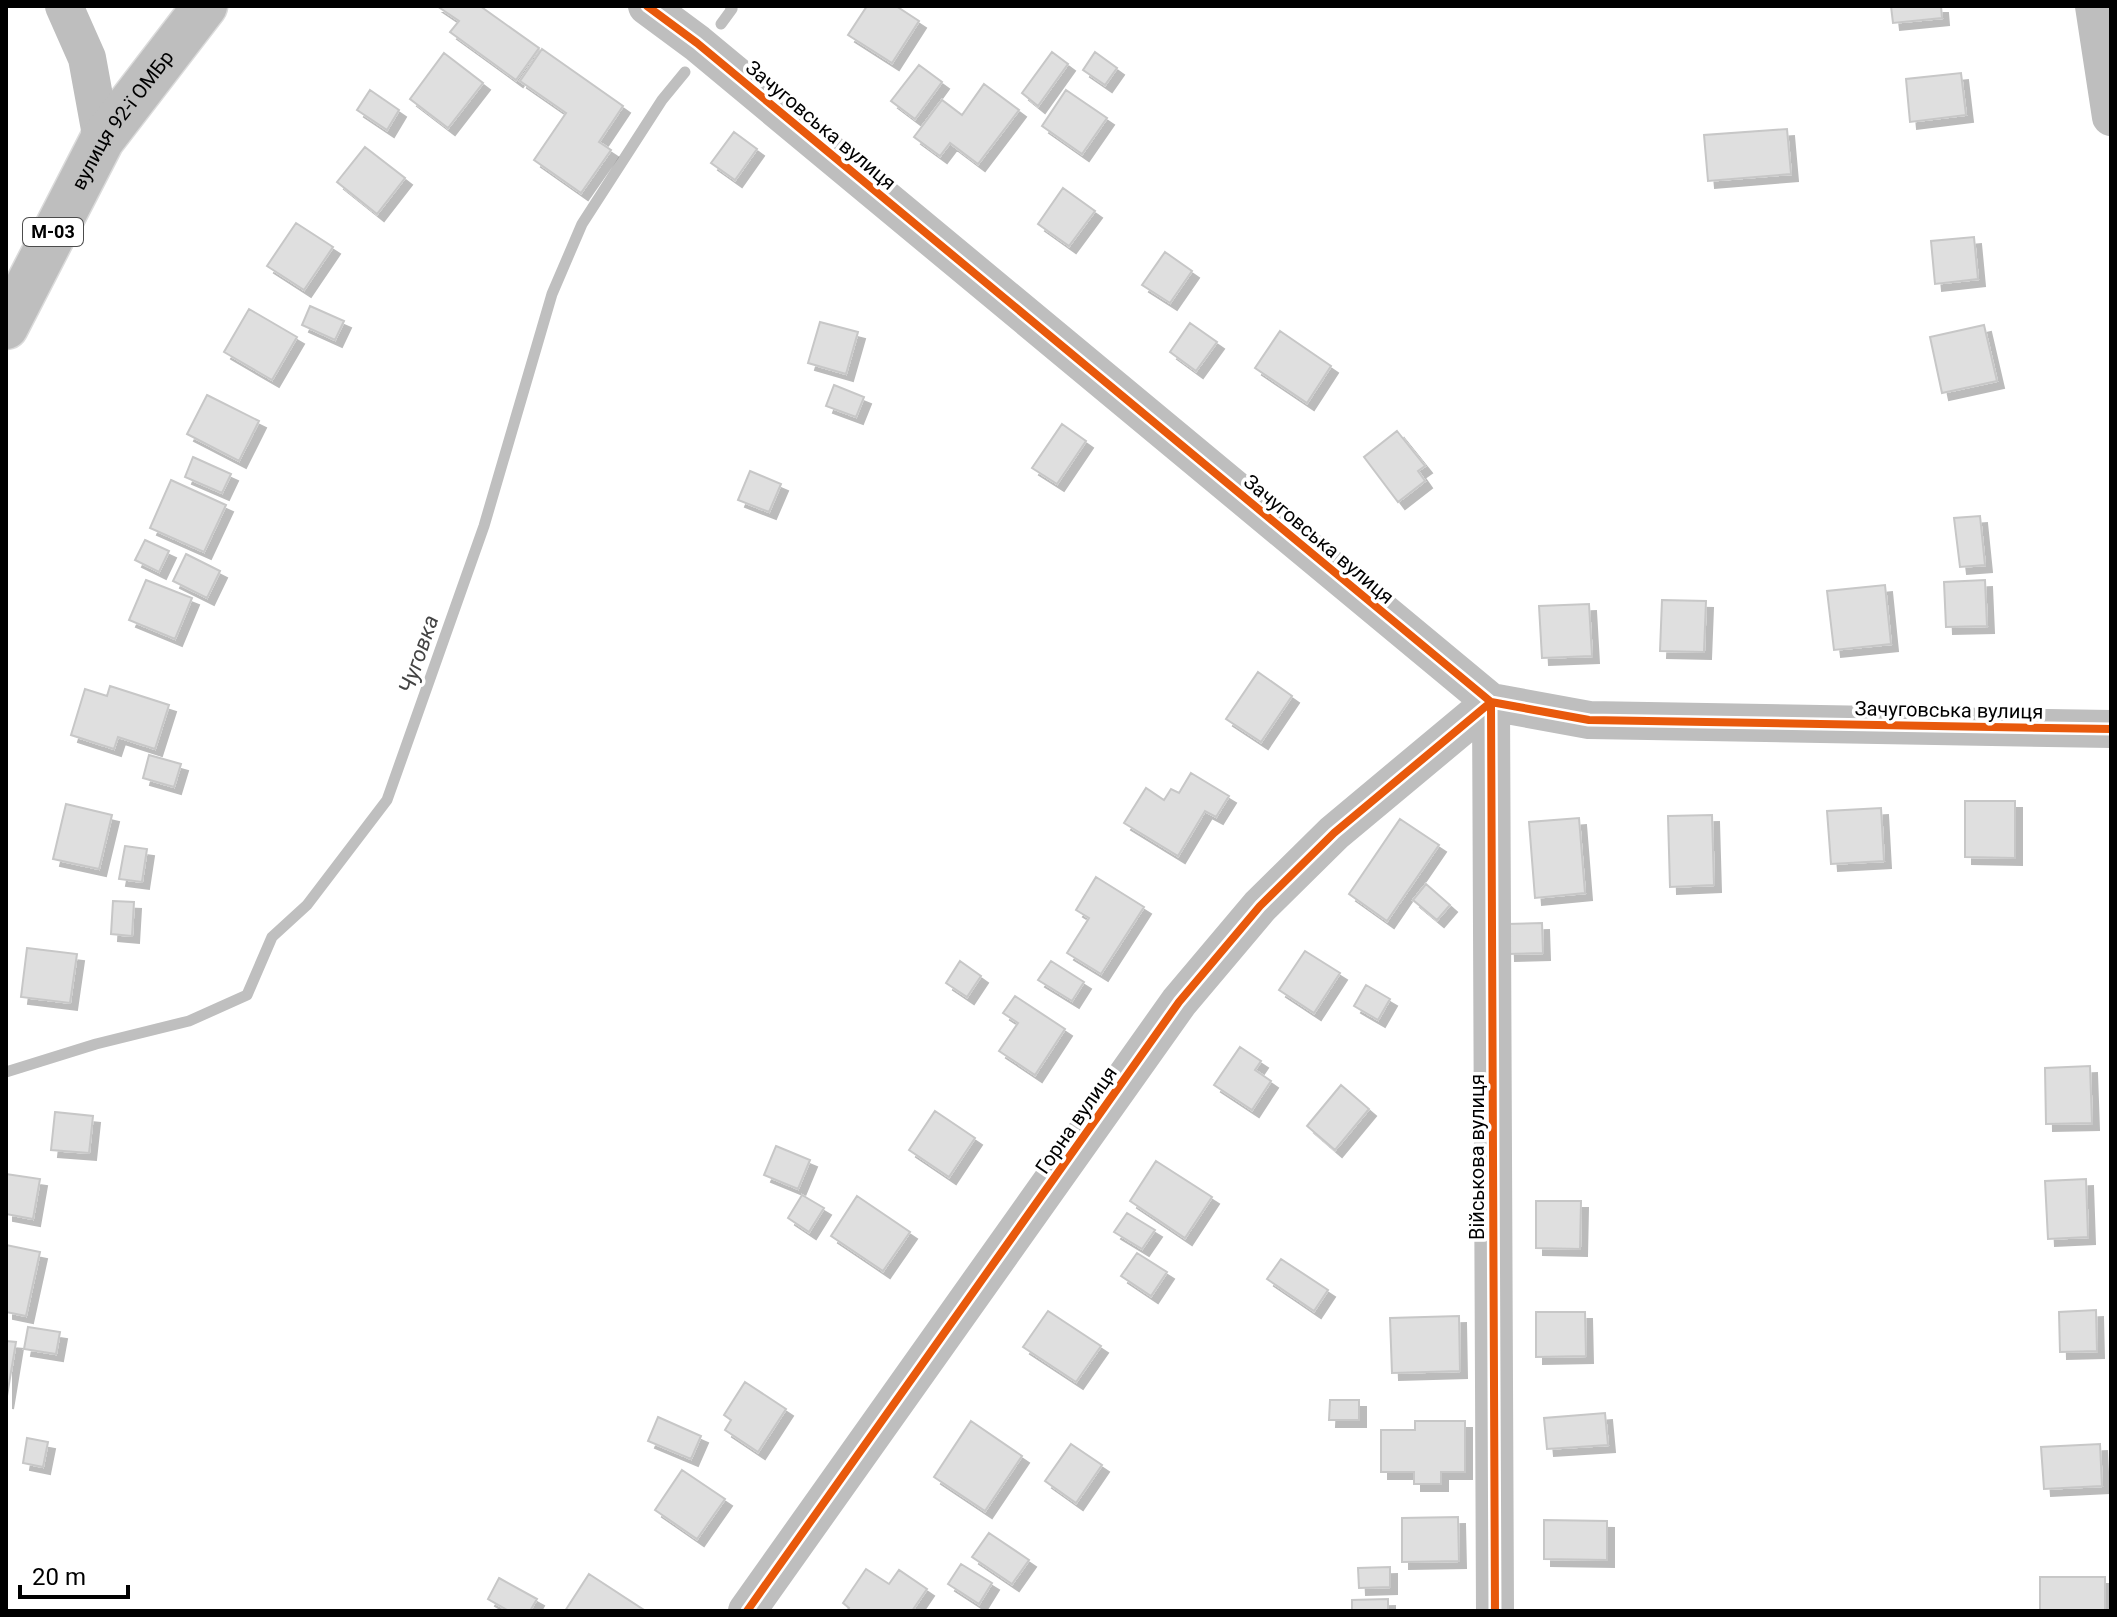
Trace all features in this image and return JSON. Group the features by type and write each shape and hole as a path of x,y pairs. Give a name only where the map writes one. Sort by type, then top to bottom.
{"highway":[{"name":"вулиця 92-ї ОМБр","path":"6,327 102,140 205,6"}],"street":[{"path":"64,6 87,58 102,140"},
{"name":"Зачуговська вулиця","path":"647,6 710,53 1491,702 1589,720 2111,729"},
{"path":"2094,6 2111,117"},
{"name":"Горна вулиця","path":"747,1611 1179,1002 1260,906 1334,833 1491,702"},
{"name":"Військова вулиця","path":"1491,702 1495,1611"}],"building":[{"path":"437,6 480,6 539,48 516,80 450,32 459,21"},
{"path":"867,6 896,6 919,21 892,63 848,35"},
{"path":"1891,6 1941,6 1942,18 1893,23"},
{"path":"542,49 623,106 599,142 611,150 581,193 534,160 566,113 520,81"},
{"path":"1052,52 1068,64 1038,106 1022,93"},
{"path":"1095,52 1117,68 1105,85 1083,70"},
{"path":"444,53 483,83 448,128 410,99"},
{"path":"919,65 942,82 915,119 891,101"},
{"path":"1961,73 1966,115 1910,122 1906,79"},
{"path":"984,84 1019,110 978,164 950,143 940,156 914,137 942,100 962,115"},
{"path":"370,90 399,110 387,130 357,110"},
{"path":"1066,90 1107,118 1082,154 1042,126"},
{"path":"1787,129 1791,174 1708,181 1704,135"},
{"path":"734,132 757,149 735,180 711,163"},
{"path":"365,147 405,178 377,214 337,182"},
{"path":"1063,188 1095,211 1069,246 1038,224"},
{"path":"296,223 333,247 304,290 267,266"},
{"path":"1974,237 1978,279 1935,284 1931,241"},
{"path":"1165,252 1192,271 1170,303 1142,285"},
{"path":"310,306 344,321 335,340 302,325"},
{"path":"249,309 297,337 272,380 224,352"},
{"path":"820,322 858,332 846,374 808,363"},
{"path":"1190,323 1217,342 1196,371 1170,352"},
{"path":"1984,325 1997,381 1942,393 1930,337"},
{"path":"1280,331 1331,366 1307,403 1255,368"},
{"path":"834,385 864,397 856,417 826,406"},
{"path":"207,395 259,421 239,461 187,434"},
{"path":"1062,424 1086,441 1057,484 1032,468"},
{"path":"1397,431 1425,466 1418,471 1425,481 1398,502 1364,457"},
{"path":"193,457 231,474 222,493 185,477"},
{"path":"750,471 781,484 769,512 738,500"},
{"path":"171,480 226,505 204,552 150,528"},
{"path":"1980,516 1985,565 1960,567 1954,518"},
{"path":"145,540 169,551 159,572 135,560"},
{"path":"186,554 220,571 207,598 173,581"},
{"path":"146,580 192,598 175,639 129,620"},
{"path":"1985,580 1987,626 1946,627 1944,582"},
{"path":"1885,585 1891,644 1834,650 1827,591"},
{"path":"1662,600 1706,601 1704,652 1660,651"},
{"path":"1589,604 1592,656 1542,658 1539,606"},
{"path":"1258,672 1292,696 1261,742 1226,719"},
{"path":"110,686 169,705 155,749 118,737 114,749 71,735 85,689 107,696"},
{"path":"149,755 181,764 174,787 143,778"},
{"path":"1191,773 1229,796 1216,817 1205,811 1178,856 1124,823 1146,788 1164,800 1171,789 1179,793"},
{"path":"1965,801 2015,801 2015,858 1965,857"},
{"path":"66,804 112,815 99,869 53,859"},
{"path":"1881,808 1884,861 1831,864 1827,811"},
{"path":"1712,815 1714,885 1670,887 1668,816"},
{"path":"1579,818 1585,893 1535,898 1529,822"},
{"path":"1400,819 1439,845 1387,921 1349,894"},
{"path":"125,846 147,849 142,882 119,879"},
{"path":"1096,877 1144,907 1101,974 1067,953 1089,918 1076,910"},
{"path":"1426,884 1450,905 1437,920 1413,900"},
{"path":"113,901 134,902 132,936 111,934"},
{"path":"1542,923 1543,953 1508,954 1507,924"},
{"path":"27,948 77,954 70,1003 21,997"},
{"path":"1305,951 1340,973 1314,1013 1279,990"},
{"path":"960,961 981,976 967,997 946,983"},
{"path":"1051,961 1084,982 1072,1001 1038,980"},
{"path":"1366,985 1390,999 1378,1020 1354,1006"},
{"path":"1015,996 1065,1029 1035,1075 999,1051 1018,1023 1003,1013"},
{"path":"1240,1047 1261,1061 1255,1070 1271,1081 1252,1110 1214,1085"},
{"path":"2090,1066 2092,1123 2046,1124 2045,1068"},
{"path":"1341,1085 1369,1109 1335,1150 1307,1126"},
{"path":"935,1111 975,1138 949,1177 909,1150"},
{"path":"55,1112 93,1116 89,1153 51,1150"},
{"path":"776,1146 810,1160 798,1189 764,1175"},
{"path":"1156,1161 1212,1197 1185,1238 1130,1201"},
{"path":"6,1174 40,1179 33,1219 6,1214"},
{"path":"2086,1179 2088,1237 2048,1239 2045,1181"},
{"path":"802,1195 824,1208 809,1232 788,1218"},
{"path":"857,1196 910,1232 883,1271 831,1236"},
{"path":"1536,1201 1581,1201 1580,1249 1536,1248"},
{"path":"1127,1213 1155,1230 1142,1249 1114,1232"},
{"path":"6,1245 40,1252 26,1316 6,1312"},
{"path":"1137,1253 1167,1272 1151,1296 1121,1276"},
{"path":"1281,1259 1328,1290 1314,1311 1267,1279"},
{"path":"2096,1310 2097,1351 2060,1352 2059,1312"},
{"path":"1048,1311 1101,1346 1076,1382 1023,1347"},
{"path":"1536,1312 1585,1312 1586,1356 1536,1357"},
{"path":"1459,1316 1460,1371 1392,1373 1390,1318"},
{"path":"28,1327 60,1332 56,1354 24,1349"},
{"path":"6,1341 16,1342 6,1402"},
{"path":"745,1382 786,1409 758,1452 725,1430 731,1420 724,1415"},
{"path":"1330,1400 1359,1400 1359,1420 1329,1420"},
{"path":"1605,1413 1608,1445 1547,1449 1544,1418"},
{"path":"658,1417 701,1436 691,1459 648,1441"},
{"path":"971,1421 1022,1456 985,1511 934,1477"},
{"path":"1415,1421 1465,1421 1465,1472 1441,1472 1441,1484 1414,1484 1414,1472 1381,1472 1381,1430 1415,1430"},
{"path":"27,1438 48,1442 43,1467 23,1463"},
{"path":"1071,1444 1102,1465 1076,1503 1045,1481"},
{"path":"2100,1444 2102,1486 2044,1489 2041,1447"},
{"path":"682,1470 725,1499 697,1539 655,1510"},
{"path":"1458,1517 1459,1561 1402,1562 1402,1518"},
{"path":"1544,1520 1607,1521 1607,1560 1544,1559"},
{"path":"989,1533 1029,1560 1012,1584 972,1557"},
{"path":"961,1564 992,1583 979,1604 948,1584"},
{"path":"1390,1567 1390,1587 1359,1588 1358,1568"},
{"path":"866,1569 889,1584 899,1570 927,1589 912,1611 847,1611 849,1608 843,1603"},
{"path":"589,1574 644,1610 565,1611"},
{"path":"2040,1577 2105,1577 2105,1611 2040,1611"},
{"path":"499,1578 537,1599 530,1611 509,1611 488,1599"},
{"path":"1388,1599 1388,1611 1352,1611 1352,1600"}],"waterway":[{"name":"Чуговка","path":"721,24 732,9 730,6"},
{"name":"Чуговка","path":"6,1072 96,1044 189,1021 247,995 272,937 307,905 387,800 484,526 552,294 582,224 662,100 685,72"}],"cycle path":[{"path":"647,6 697,43 1491,702 1589,720 2111,729"},
{"path":"1491,702 1495,1611"},
{"path":"747,1611 1179,1002 1260,906 1334,833 1491,702"}]}
